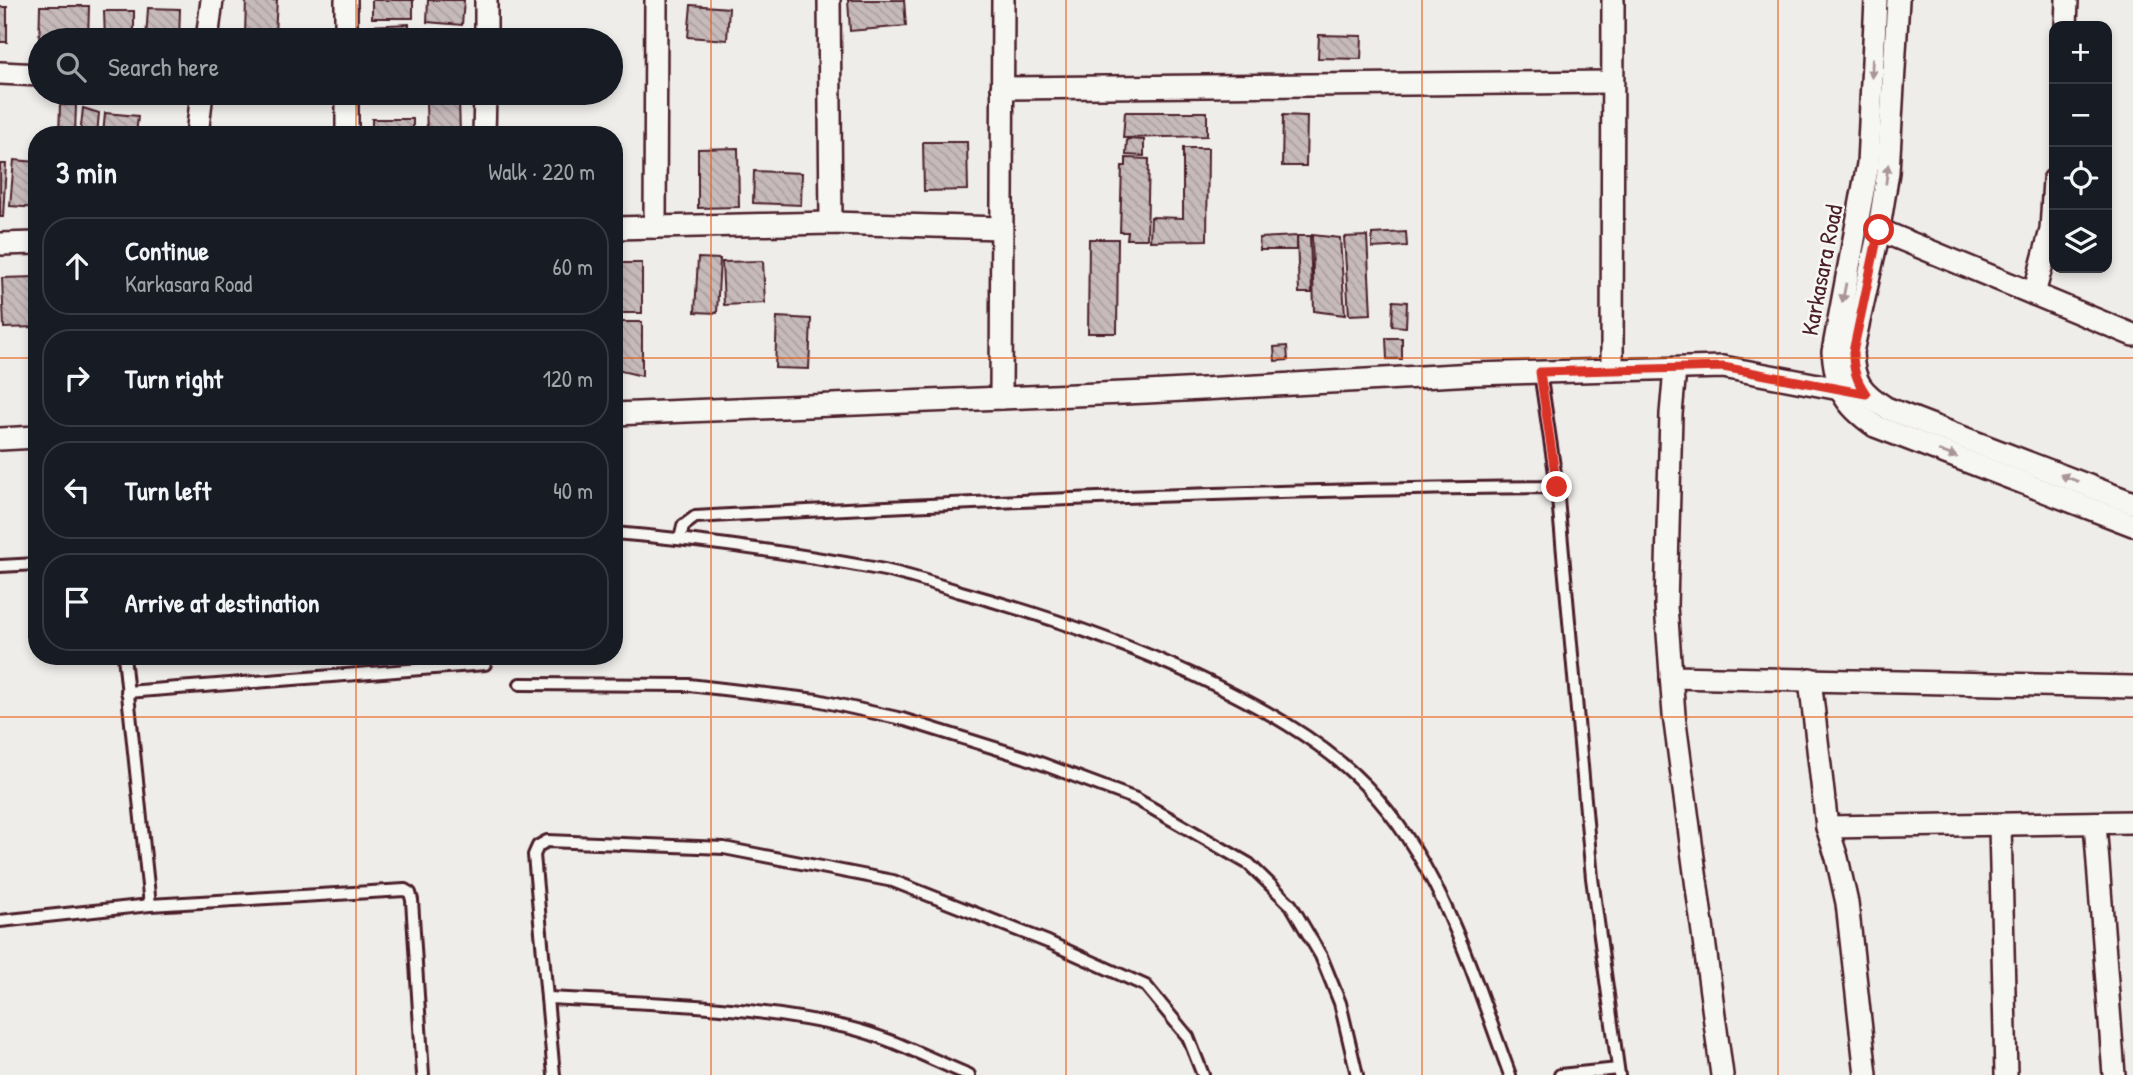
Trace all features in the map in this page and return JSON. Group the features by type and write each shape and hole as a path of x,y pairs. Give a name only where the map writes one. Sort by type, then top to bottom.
{"street":[{"path":"208,28 212,0"},
{"path":"346,0 346,28"},
{"path":"486,0 486,28"},
{"path":"655,227 656,0"},
{"path":"829,0 831,223"},
{"path":"1001,398 1003,0"},
{"path":"1612,370 1613,0"},
{"name":"Karkasara Road","path":"1876,0 1867,164 1833,352 1836,378 1841,390 1855,412 1875,426 2133,525"},
{"name":"Karkasara Road","path":"1866,394 1857,382 1853,369 1853,352 1879,230 1889,158 1898,0"},
{"path":"2066,21 2067,0"},
{"path":"0,73 28,74"},
{"path":"1002,88 1611,82"},
{"path":"198,126 201,105"},
{"path":"347,105 347,126"},
{"path":"484,126 485,105"},
{"path":"2034,295 2044,264 2052,210"},
{"path":"623,228 831,223 1001,228"},
{"path":"1879,230 2133,335"},
{"path":"0,244 28,243"},
{"path":"623,414 1540,372 1723,367 1866,394 1886,408 2133,503"},
{"path":"1675,369 1671,414 1665,607 1675,729 1722,1075"},
{"path":"0,439 28,437"},
{"path":"1671,677 2133,687"},
{"path":"1810,679 1827,827 1838,858 1847,903 1866,1075"},
{"path":"1827,827 2133,822"},
{"path":"2095,823 2114,1075"},
{"path":"2000,825 2006,1075"}],"lane":[{"path":"1540,372 1557,487 1592,878 1619,1072 1560,1075"},
{"path":"680,538 683,526 695,517 1009,500 1367,488 1557,487"},
{"path":"623,534 680,538 881,569 1021,609 1145,652 1236,695 1282,721 1328,753 1367,787 1409,841 1450,915 1510,1075"},
{"path":"0,566 28,564"},
{"path":"125,665 150,905"},
{"path":"127,691 472,665"},
{"path":"520,684 690,685 817,700 902,719 1024,757 1136,799 1249,864 1291,905 1321,956 1340,1003 1357,1075"},
{"path":"554,1075 534,855 538,846 547,841 724,848 893,881 1048,942 1146,986 1188,1037 1203,1075"},
{"path":"0,921 150,905 404,890 410,894 412,901 423,1075"},
{"path":"547,998 716,1006 849,1028 874,1035 969,1075"}],"building":[{"path":"246,0 277,0 275,28 245,28"},
{"path":"372,0 413,0 413,18 372,18"},
{"path":"428,0 464,0 462,25 427,22"},
{"path":"848,0 904,0 906,26 850,31"},
{"path":"691,5 729,8 727,40 688,37"},
{"path":"40,6 89,6 88,28 39,28"},
{"path":"0,7 7,7 7,42 0,42"},
{"path":"148,8 180,9 179,28 147,28"},
{"path":"104,11 134,11 134,28 105,28"},
{"path":"409,24 409,28 368,28"},
{"path":"1319,35 1362,36 1361,59 1318,58"},
{"path":"60,105 76,105 75,126 59,126"},
{"path":"426,105 459,105 460,126 427,126"},
{"path":"83,108 99,113 98,126 81,126"},
{"path":"1125,112 1207,112 1207,136 1123,138"},
{"path":"105,113 138,116 137,126 104,126"},
{"path":"1283,115 1307,116 1306,166 1282,166"},
{"path":"372,119 413,119 413,126 372,126"},
{"path":"1127,139 1144,140 1144,156 1126,155"},
{"path":"923,142 967,142 968,190 924,191"},
{"path":"738,148 739,207 698,208 698,149"},
{"path":"1183,148 1208,148 1207,240 1150,241 1151,217 1183,218"},
{"path":"1126,158 1149,159 1147,239 1127,239 1128,232 1120,232 1122,166 1126,166"},
{"path":"14,160 28,161 28,207 10,206"},
{"path":"0,164 6,164 3,217 0,217"},
{"path":"754,171 802,173 801,205 753,203"},
{"path":"1406,232 1407,246 1372,248 1372,234"},
{"path":"1312,235 1340,238 1345,315 1314,311"},
{"path":"1297,236 1297,250 1260,250 1259,238"},
{"path":"1297,236 1310,236 1312,293 1299,293"},
{"path":"1367,236 1371,314 1349,315 1344,237"},
{"path":"1089,239 1118,239 1117,333 1088,333"},
{"path":"698,258 720,259 717,313 695,312"},
{"path":"763,261 765,303 724,305 722,262"},
{"path":"623,263 642,263 642,313 623,313"},
{"path":"28,277 28,327 4,328 2,278"},
{"path":"1393,301 1407,302 1406,327 1392,326"},
{"path":"777,317 811,319 809,369 775,368"},
{"path":"623,322 642,322 642,376 623,371"},
{"path":"1386,338 1402,338 1402,359 1387,359"},
{"path":"1287,346 1288,360 1275,361 1274,347"}],"route":[{"path":"1557,487 1540,372 1723,367 1866,394 1857,382 1853,369 1853,352 1879,230"}]}
